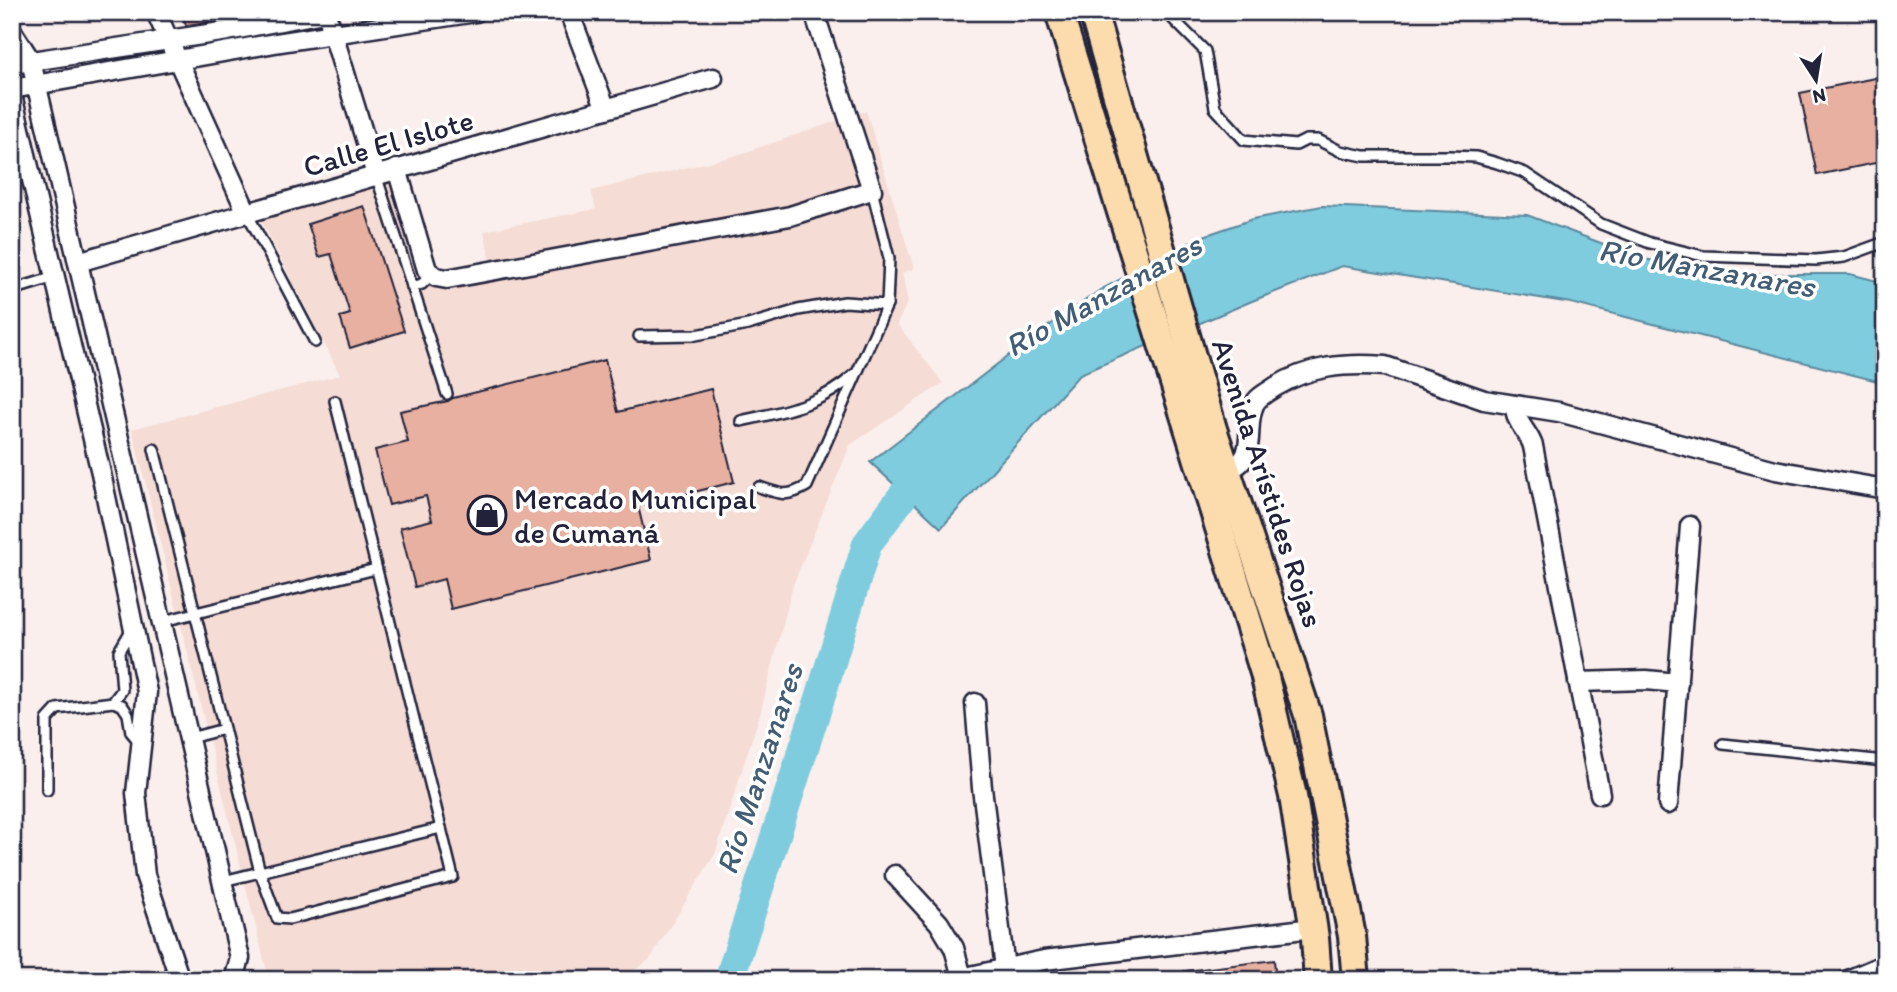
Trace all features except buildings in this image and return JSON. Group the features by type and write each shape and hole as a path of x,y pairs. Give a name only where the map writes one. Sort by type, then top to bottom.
{"main road":[{"name":"Avenida Arístides Rojas","path":"1059,12 1122,166 1201,432 1293,796 1318,980"},
{"name":"Avenida Arístides Rojas","path":"1093,12 1122,166"},
{"name":"Avenida Arístides Rojas","path":"1201,432 1227,471 1308,715 1352,936 1356,980"}],"street":[{"path":"156,12 247,213"},
{"path":"12,64 328,12 332,34 376,175"},
{"path":"12,89 476,12"},
{"path":"569,12 606,109"},
{"path":"397,169 427,270 436,277 447,279 790,216 872,190 814,12"},
{"path":"12,31 32,61 240,958 234,980"},
{"name":"Calle El Islote","path":"78,262 713,78"},
{"path":"12,95 101,473 147,692 136,793 145,875 180,980"},
{"path":"1227,471 1239,464 1247,453 1254,405 1259,398 1295,376 1324,367 1385,366 1484,400 1559,412 1775,470 1885,489"},
{"path":"1516,405 1517,420 1522,429 1529,433 1534,446 1600,794"},
{"path":"1668,804 1690,526"},
{"path":"1578,682 1678,682"},
{"path":"975,704 982,788 1005,968"},
{"path":"895,875 939,923 954,948 957,979 1044,960 1313,928"},
{"path":"1848,980 1885,964"}],"lane":[{"path":"1171,12 1172,18 1205,51 1215,108 1244,140 1296,145 1306,140 1318,140 1340,151 1364,156 1450,156 1487,160 1525,173 1601,224 1650,243 1703,256 1816,260 1844,257 1885,242"},
{"path":"376,175 447,394"},
{"path":"759,487 792,495 807,486 887,306 889,258 872,190"},
{"path":"247,213 315,342"},
{"path":"412,287 422,284 432,274"},
{"path":"12,290 55,276"},
{"path":"639,336 696,335 748,325 798,310 845,302 887,306"},
{"path":"741,421 814,402 840,387 859,370"},
{"path":"154,449 260,872 276,918 290,919 453,877 335,401"},
{"path":"163,621 376,569"},
{"path":"113,702 122,690 119,651 133,627"},
{"path":"47,790 47,720 57,709 113,702 122,705 128,714 131,732 141,745"},
{"path":"190,738 224,729"},
{"path":"1723,744 1885,761"},
{"path":"223,881 441,828"}],"shaded area":[{"name":"Mercado Municipal de Cumaná","path":"866,111 914,269 902,273 908,301 897,324 943,383 850,445 793,585 760,714 715,854 650,959 621,980 269,980 132,429 340,375 258,214 391,175 432,284 440,287 494,278 484,231 596,209 591,191 734,156"}],"water":[{"path":"1322,206 1527,215 1643,259 1743,274 1850,274 1885,283 1885,383 1571,303 1342,266 1080,374 941,528 870,462 1030,339 1100,290 1198,238 1253,219"}],"waterway":[{"name":"Río Manzanares","path":"729,980 867,544 928,462"}],"place":[{"name":"Mercado Municipal de Cumaná","path":"487,515"}]}
